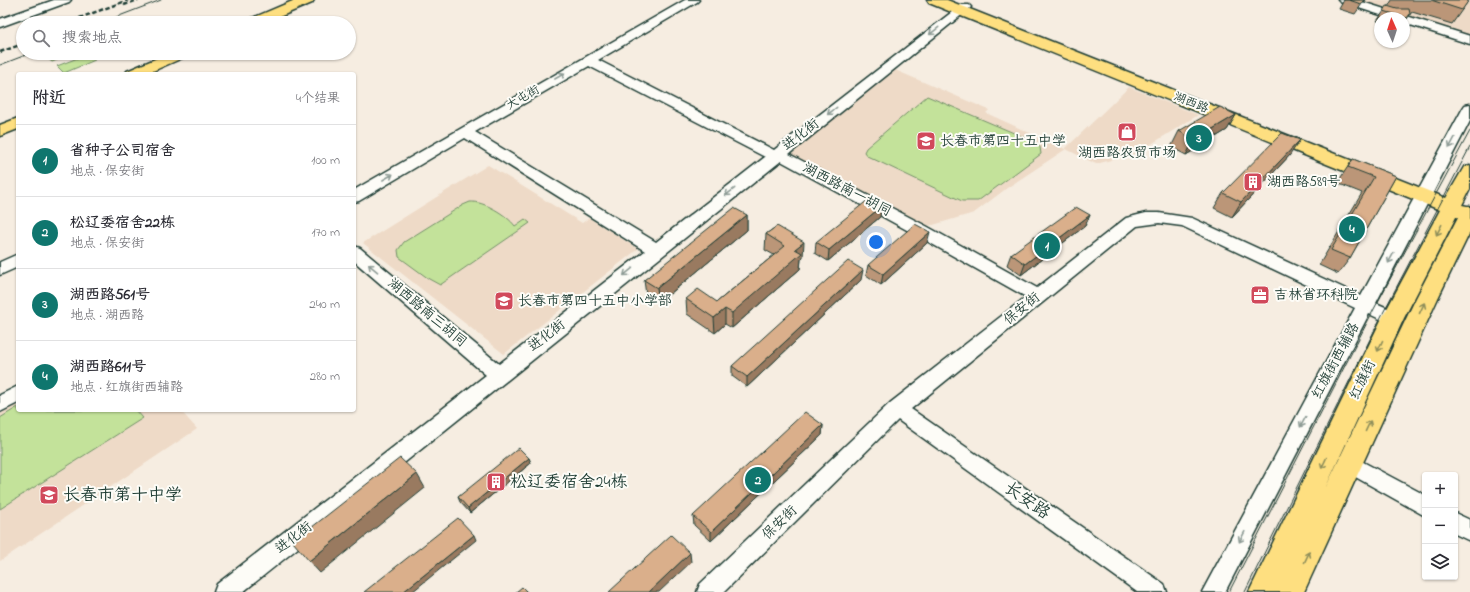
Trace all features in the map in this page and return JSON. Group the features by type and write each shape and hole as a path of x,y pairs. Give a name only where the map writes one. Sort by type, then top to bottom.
{"main road":[{"path":"269,16 307,0"},
{"name":"湖西路","path":"934,0 957,6 1464,210"},
{"path":"138,72 166,60"},
{"path":"0,131 16,124"},
{"name":"红旗街","path":"1290,592 1427,298 1464,210 1470,171"},
{"name":"红旗街","path":"1263,592 1393,318 1464,210"}],"street":[{"path":"20,16 65,0"},
{"name":"大屯街","path":"356,196 693,0"},
{"path":"1344,0 1383,12"},
{"name":"进化街","path":"225,592 776,155 957,6"},
{"path":"0,23 16,17"},
{"path":"1410,20 1470,40"},
{"name":"湖西路南一胡同","path":"588,60 770,154 783,156 916,227 1037,296"},
{"name":"红旗街西辅路","path":"1213,592 1470,108"},
{"path":"465,132 656,250"},
{"name":"保安街","path":"708,592 898,409 1037,296 1132,222 1148,218 1165,217 1186,222 1393,318"},
{"name":"湖西路南三胡同","path":"356,254 499,375"},
{"path":"0,269 16,261"},
{"path":"0,404 16,395"},
{"name":"长安路","path":"898,409 1156,592"},
{"path":"1350,464 1422,504"},
{"path":"1458,524 1470,531"}],"shaded area":[{"path":"1351,0 1470,0 1470,37 1410,18 1410,12 1390,12"},
{"name":"长春市第四十五中学","path":"895,70 989,110 986,113 1065,149 1129,87 1198,115 1137,153 1096,164 1066,149 1007,188 974,213 925,226 789,153"},
{"name":"长春市第四十五中小学部","path":"488,165 582,223 589,218 638,249 504,354 363,243"},
{"name":"长春市第十中学","path":"16,403 16,412 182,412 197,429 0,561 0,413"}],"green space":[{"path":"72,60 95,60 66,72 63,72 57,66"},
{"path":"927,96 1035,142 1040,147 1041,154 978,201 962,201 867,156 864,152 866,148"},
{"path":"470,202 476,202 488,206 507,217 515,226 525,219 530,223 440,285 429,279 399,257 398,250 404,242"},
{"path":"16,408 16,412 138,412 143,418 0,509 0,418"}],"building":[{"path":"1349,0 1364,0 1361,4"},
{"path":"1431,0 1469,0 1462,10"},
{"path":"1387,6 1397,9 1409,9 1410,12 1387,12 1384,11"},
{"path":"1220,107 1236,115 1194,140 1179,131"},
{"name":"湖西路589号","path":"1282,133 1300,140 1241,202 1223,193"},
{"path":"1353,159 1396,176 1350,258 1331,250 1374,177 1348,167"},
{"path":"869,199 882,206 829,250 816,242"},
{"path":"1076,207 1090,215 1025,264 1011,254"},
{"path":"734,208 747,215 657,288 644,280"},
{"path":"915,224 930,232 883,274 868,265"},
{"path":"777,226 804,242 795,249 802,253 732,313 725,309 714,318 686,299 698,289 717,302 785,246 766,234"},
{"path":"848,261 863,270 747,377 732,366"},
{"path":"805,412 823,425 711,532 693,516"},
{"name":"松辽委宿舍24栋","path":"519,448 529,458 468,508 458,497"},
{"path":"400,458 417,474 309,561 293,542"},
{"path":"458,518 474,535 403,592 364,592"},
{"path":"671,535 690,553 649,592 609,592"},
{"path":"522,587 527,592 516,592"}],"tram line":[{"path":"119,16 161,0"},
{"path":"0,65 16,59"},
{"path":"1229,592 1374,309 1470,131"},
{"path":"1245,592 1383,313 1470,147"}],"railway":[{"path":"85,16 128,0"},
{"path":"124,5 138,0"},
{"path":"0,52 16,46"}],"place":[{"name":"湖西路农贸市场","path":"1127,132"},
{"name":"湖西路561号","path":"1199,138"},
{"name":"长春市第四十五中学","path":"926,141"},
{"name":"湖西路589号","path":"1253,182"},
{"name":"湖西路611号","path":"1352,229"},
{"name":"省种子公司宿舍","path":"1047,246"},
{"name":"吉林省环科院","path":"1260,295"},
{"name":"长春市第四十五中小学部","path":"504,301"},
{"name":"松辽委宿舍22栋","path":"758,480"},
{"name":"松辽委宿舍24栋","path":"496,482"},
{"name":"长春市第十中学","path":"49,495"}]}
